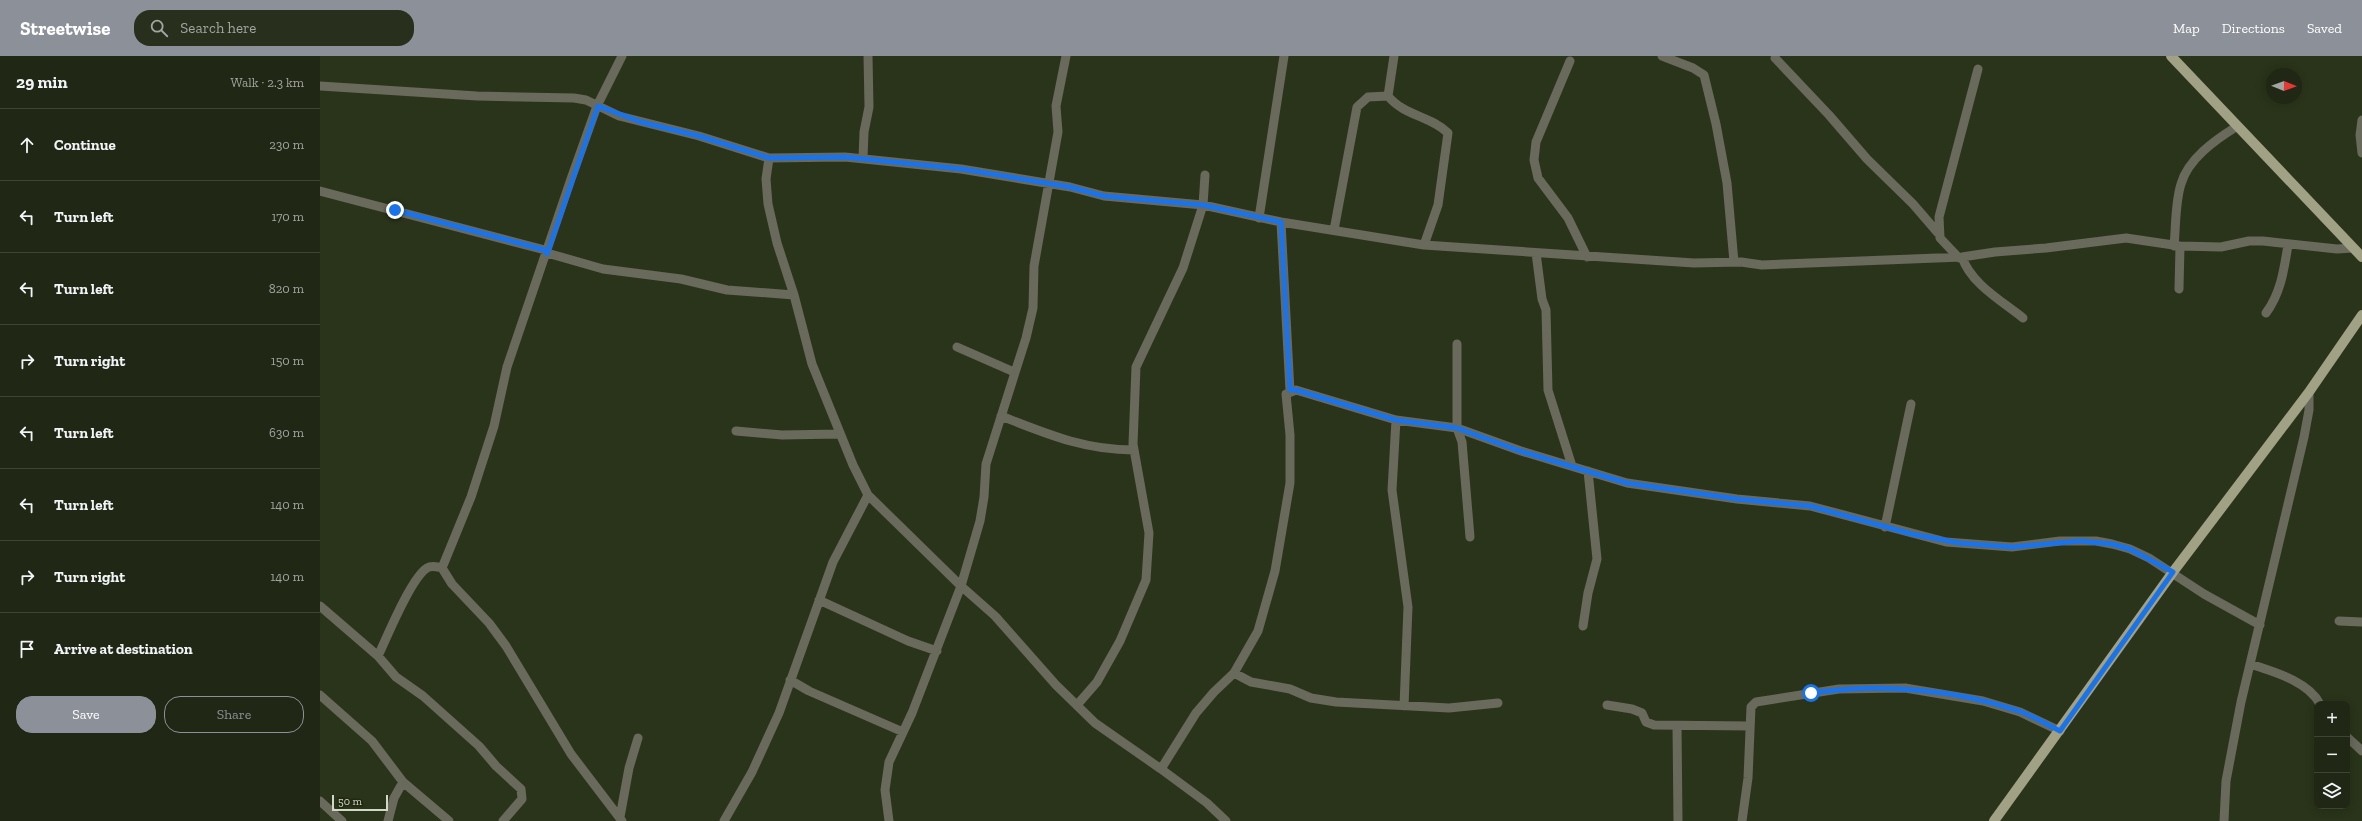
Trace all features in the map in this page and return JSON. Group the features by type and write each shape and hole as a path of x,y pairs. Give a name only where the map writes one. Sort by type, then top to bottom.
{"main road":[{"path":"2172,56 2236,127 2362,258"},
{"path":"1994,821 2173,572 2308,392 2362,315"}],"street":[{"path":"442,568 471,497 494,426 507,367 598,106 622,56"},
{"path":"863,158 864,132 869,107 868,56"},
{"path":"888,821 885,782 889,762 937,651 961,586 980,521 984,497 986,464 1026,338 1033,308 1034,266 1058,132 1056,106 1066,56"},
{"path":"1259,218 1284,56"},
{"path":"1388,96 1394,56"},
{"path":"1662,56 1693,68 1704,75 1716,124 1727,183 1734,262"},
{"path":"1775,58 1829,115 1867,159 1913,204 1938,233 1940,238 1960,257 1968,270 1979,282 2023,318"},
{"path":"1570,61 1536,142 1534,160 1538,178 1568,218 1587,257"},
{"path":"1938,233 1944,191 1978,69"},
{"path":"320,86 477,96 574,98 641,122 699,136 769,158 820,156 863,158 962,169 1048,185 1070,187 1104,196 1203,205 1281,222 1424,245 1587,257 1694,263 1734,262 1762,265 1960,257 2126,238 2177,246 2221,247 2249,241 2288,245 2353,248"},
{"path":"1334,230 1357,107 1368,97 1388,96 1404,110 1441,126 1448,133 1438,205 1424,245"},
{"path":"2362,120 2360,135 2362,153"},
{"path":"2179,288 2177,246 2179,192 2183,178 2208,146 2236,127"},
{"path":"769,158 766,173 768,204 777,243 794,295 812,364 840,434 868,495 961,586 995,616 1056,685 1095,723 1207,803 1226,821"},
{"path":"1077,705 1097,682 1120,641 1146,580 1149,533 1134,450 1133,410 1136,367 1183,268 1203,205 1205,175"},
{"path":"320,191 545,250 547,254 603,269 681,279 727,290 794,295"},
{"path":"1161,769 1196,713 1214,692 1234,673 1258,631 1275,571 1290,483 1290,435 1286,394 1290,390 1281,222"},
{"path":"2266,313 2274,302 2280,288 2288,245"},
{"path":"1536,253 1547,326 1548,390 1572,466"},
{"path":"1457,344 1457,428 1462,442 1470,537"},
{"path":"957,347 1014,372"},
{"path":"1290,390 1296,390 1396,420 1457,428 1627,483 1660,489 1810,506 1946,542 2012,547 2080,541 2107,543 2130,549 2173,572 2204,594 2260,625"},
{"path":"2224,821 2226,781 2250,664 2304,438 2309,410 2308,392"},
{"path":"1885,527 1911,404"},
{"path":"1001,416 1073,444 1112,450 1134,450"},
{"path":"1396,420 1392,490 1408,607 1404,706"},
{"path":"736,431 782,435 840,434"},
{"path":"1583,626 1588,593 1597,559 1588,471"},
{"path":"724,821 755,766 779,713 833,562 868,495"},
{"path":"378,656 403,602 415,583 426,568 434,566 442,568 452,584 489,623 506,646 571,754 621,819"},
{"path":"819,600 908,641 937,651"},
{"path":"320,606 378,656 396,677 423,696 479,746 496,766 521,789 522,799 503,821"},
{"path":"2339,621 2362,622"},
{"path":"2250,664 2273,671 2301,685 2316,695 2319,701"},
{"path":"1234,673 1251,682 1290,689 1311,698 1336,702 1449,708 1498,703"},
{"path":"790,680 809,691 903,732"},
{"path":"1742,821 1748,778 1751,707 1756,702 1839,689 1905,688 1983,701 2020,712 2060,731"},
{"path":"320,695 372,741 403,782 449,821"},
{"path":"1607,705 1632,709 1642,713 1646,722 1654,725 1750,726"},
{"path":"1677,726 1678,821"},
{"path":"621,819 629,768 638,738"},
{"path":"2350,740 2362,751"},
{"path":"388,821 394,798 403,782"},
{"path":"320,801 342,821"}],"route":[{"path":"395,210 545,250 547,254 571,179 598,106 619,116 668,130 699,136 769,158 820,156 889,161 962,169 1017,180 1070,187 1104,196 1203,205 1281,222 1290,390 1296,390 1396,420 1457,428 1560,464 1572,466 1627,483 1737,499 1810,506 1831,510 1912,534 1946,542 2012,547 2041,543 2080,541 2112,544 2130,549 2173,572 2060,731 2020,712 1983,701 1905,688 1839,689 1811,693"}]}
